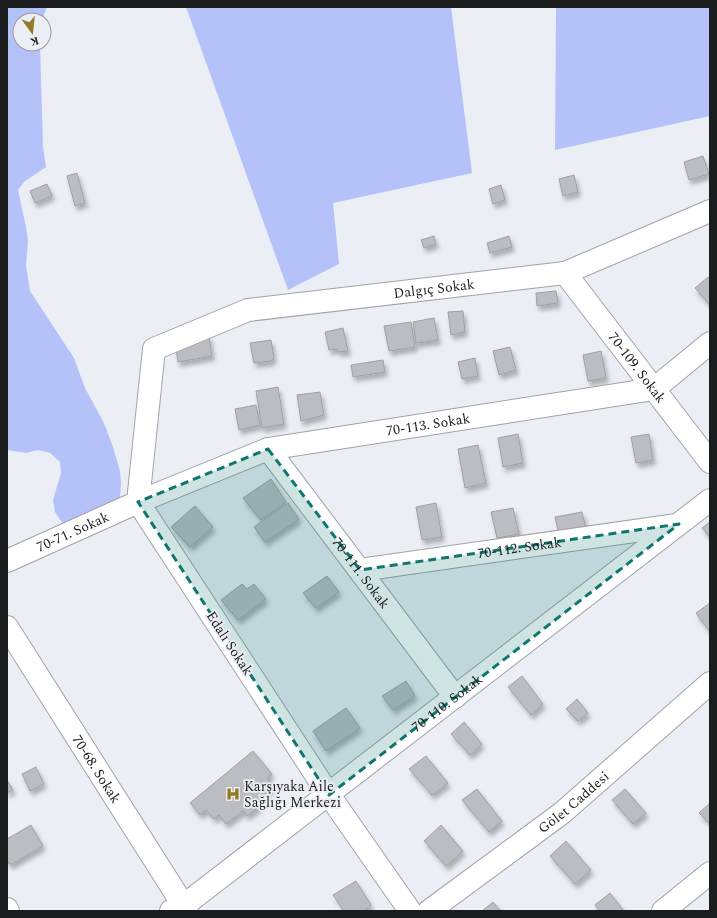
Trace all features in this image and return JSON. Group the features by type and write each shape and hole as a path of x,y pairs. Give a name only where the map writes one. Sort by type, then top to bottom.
{"street":[{"name":"Dalgıç Sokak","path":"138,502 154,349 248,310 565,273 710,211"},
{"name":"70-109. Sokak","path":"565,273 710,462"},
{"path":"654,389 710,343"},
{"name":"70-113. Sokak","path":"138,502 268,449 654,389"},
{"name":"70-111. Sokak","path":"268,449 455,697"},
{"name":"70-110. Sokak","path":"180,909 710,500"},
{"name":"70-71. Sokak","path":"7,561 138,502"},
{"name":"Edalı Sokak","path":"138,502 329,795 410,911"},
{"name":"70-112. Sokak","path":"360,570 679,524"},
{"name":"70-68. Sokak","path":"7,627 180,909"},
{"name":"Gölet Caddesi","path":"429,911 562,812 710,682"},
{"path":"663,911 708,878"}],"highlighted area":[{"path":"268,449 360,570 679,524 329,795 138,502"}],"shaded area":[{"path":"7,7 47,7 45,12 12,12 12,52 40,52 43,147 46,167 25,181 18,190 28,240 26,266 30,291 74,358 85,388 104,423 120,471 120,497 110,506 63,524 55,512 53,500 61,473 60,462 50,453 38,450 26,453 7,450"},
{"path":"186,7 451,7 472,173 333,203 339,264 288,290"},
{"path":"556,7 710,7 710,116 555,150"}],"building":[{"path":"703,156 709,174 689,180 684,162"},
{"path":"77,173 85,203 75,206 67,176"},
{"path":"574,175 578,192 563,196 559,179"},
{"path":"47,184 52,196 35,203 30,191"},
{"path":"501,185 505,200 493,204 489,189"},
{"path":"434,236 436,244 424,248 421,240"},
{"path":"509,236 512,247 490,253 487,243"},
{"path":"708,277 710,280 710,305 695,288"},
{"path":"556,291 558,303 537,306 536,293"},
{"path":"463,311 465,332 451,335 448,312"},
{"path":"434,318 438,340 416,343 413,322"},
{"path":"411,322 415,347 389,351 384,326"},
{"path":"343,328 348,351 339,352 337,349 329,350 325,332"},
{"path":"209,336 212,356 178,362 175,341"},
{"path":"271,340 274,358 271,361 254,363 250,343"},
{"path":"510,347 516,370 499,375 493,351"},
{"path":"601,351 606,378 588,381 583,355"},
{"path":"475,358 478,376 462,379 458,362"},
{"path":"383,360 385,372 353,377 351,365"},
{"path":"278,387 284,424 262,428 256,391"},
{"path":"320,392 324,415 301,421 297,395"},
{"path":"256,405 260,425 239,430 235,409"},
{"path":"518,434 523,463 503,467 498,438"},
{"path":"649,434 653,460 636,463 631,437"},
{"path":"478,445 486,483 465,488 458,449"},
{"path":"271,479 286,502 261,520 243,498"},
{"path":"288,503 299,519 265,542 254,527"},
{"path":"436,503 442,537 422,540 416,507"},
{"path":"195,506 213,527 190,547 171,527"},
{"path":"513,508 519,534 497,538 491,512"},
{"path":"582,512 586,529 559,534 555,517"},
{"path":"710,522 710,537 702,528"},
{"path":"327,576 339,592 316,608 303,593"},
{"path":"242,584 247,589 254,584 266,599 238,620 221,600"},
{"path":"710,603 710,632 696,613"},
{"path":"522,676 543,704 531,715 508,687"},
{"path":"406,681 415,696 393,710 382,696"},
{"path":"577,699 588,713 578,721 566,709"},
{"path":"346,708 360,728 326,751 313,731"},
{"path":"464,722 482,744 470,755 451,734"},
{"name":"Karşıyaka Aile Sağlığı Merkezi","path":"253,751 272,774 267,778 274,786 256,802 260,806 247,816 243,811 226,824 219,815 214,819 206,810 200,815 190,803"},
{"path":"426,756 448,783 432,795 409,769"},
{"path":"36,767 44,784 30,791 22,774"},
{"path":"7,780 13,790 7,793"},
{"path":"477,789 502,821 489,832 462,800"},
{"path":"625,789 646,813 633,824 612,800"},
{"path":"710,803 710,824 699,813"},
{"path":"31,825 43,846 12,864 9,864 7,860 7,839"},
{"path":"441,825 463,851 446,866 424,841"},
{"path":"566,841 591,870 575,884 550,856"},
{"path":"356,881 371,905 363,911 344,911 333,895"},
{"path":"610,893 624,911 599,911 595,905"},
{"path":"493,902 501,911 482,911"}],"place":[{"name":"Karşıyaka Aile Sağlığı Merkezi","path":"233,794"}]}
